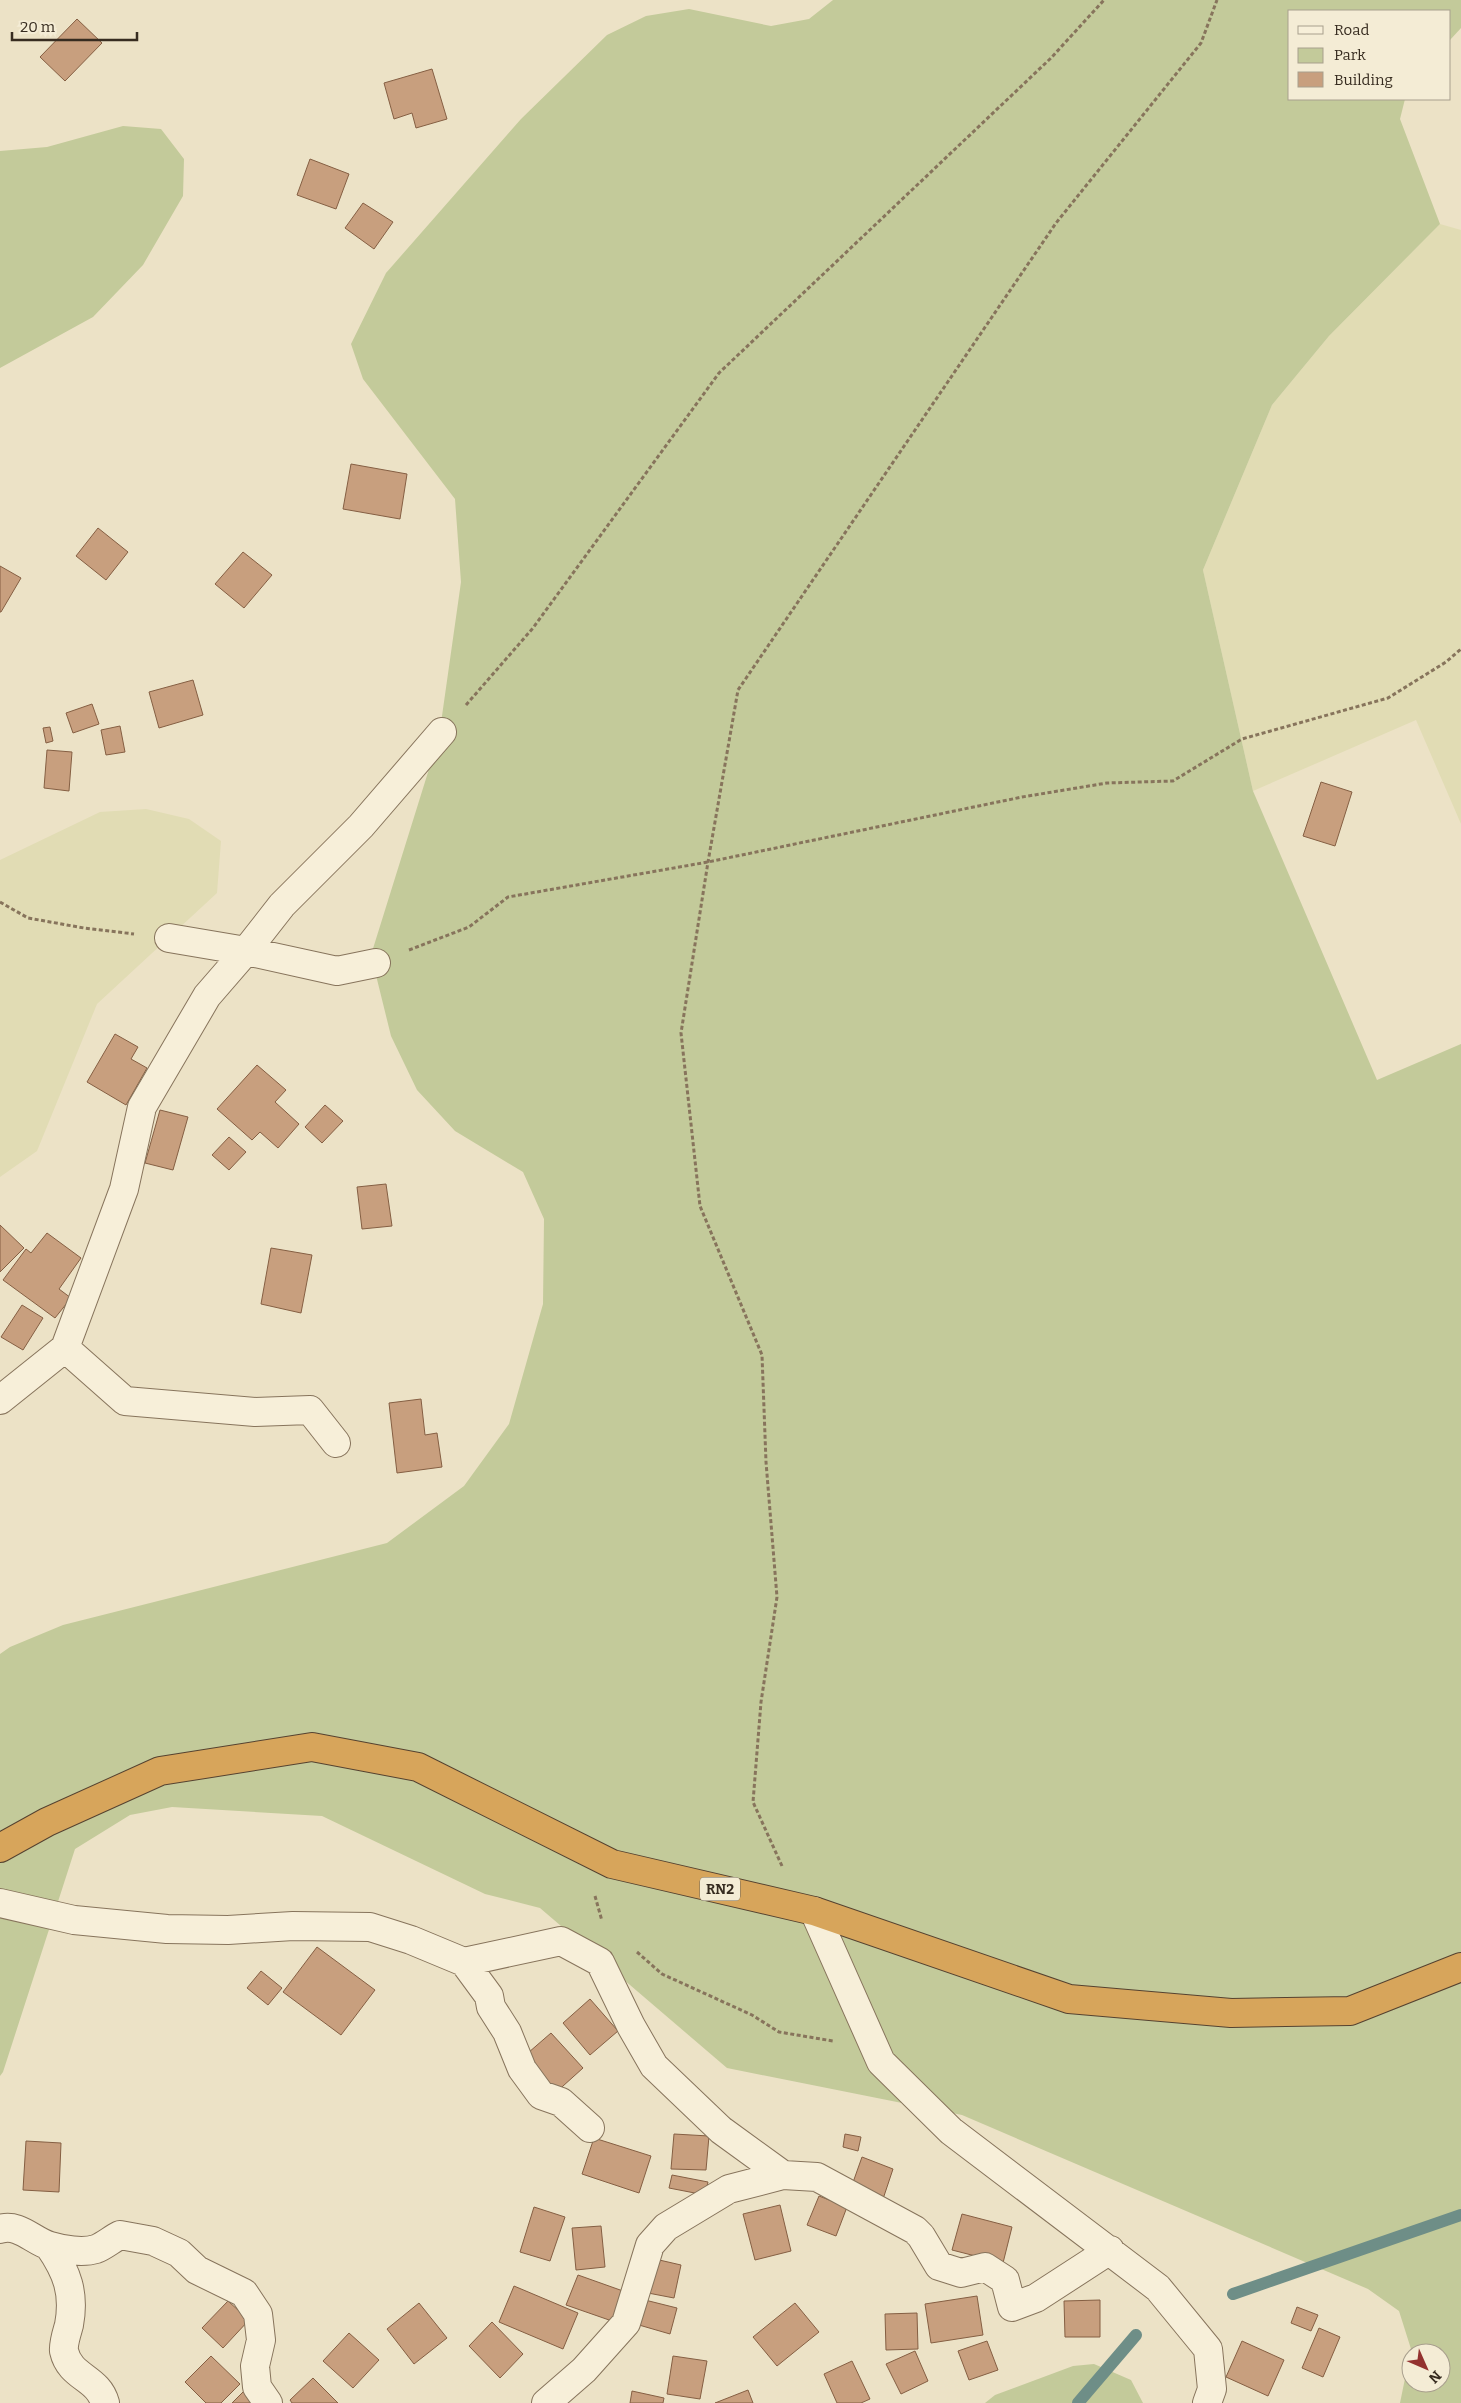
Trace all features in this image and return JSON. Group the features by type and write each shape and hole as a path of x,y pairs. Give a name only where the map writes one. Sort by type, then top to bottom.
{"highway":[{"name":"RN2","path":"0,1848 47,1822 160,1771 312,1747 418,1767 612,1864 814,1911 1069,1999 1221,2012 1350,2011 1461,1967"}],"street":[{"path":"0,1400 65,1348 124,1189 142,1107 207,996 246,952 282,905 360,826 442,732"},
{"path":"169,938 337,971 376,963"},
{"path":"65,1348 124,1400 255,1412 310,1410 336,1443"},
{"path":"0,1903 74,1920 168,1929 228,1930 293,1926 370,1927 411,1940 464,1962 489,1996 492,2008 507,2032 522,2069 540,2095 560,2102 590,2128"},
{"path":"814,1911 881,2062 951,2131 1158,2288 1208,2349 1217,2398"},
{"path":"464,1962 560,1941 600,1962 631,2026 654,2066 721,2130 784,2175"},
{"path":"546,2403 584,2370 626,2322 650,2245 666,2227 729,2189 784,2175 817,2177 915,2230 939,2266 962,2273 985,2267 1005,2280 1012,2307 1036,2298 1110,2250"},
{"path":"0,2230 7,2227 26,2233 49,2246 77,2251 96,2249 120,2235 153,2241 179,2252 197,2270 244,2293 258,2314 261,2340 255,2366 256,2380 257,2387 268,2403"},
{"path":"49,2246 63,2266 70,2286 72,2308 64,2350 73,2370 87,2379 102,2393 105,2403"}],"path":[{"path":"442,732 532,628 719,373 1051,58 1104,0"},
{"path":"814,1911 780,1864 753,1802 761,1702 777,1597 766,1462 762,1355 700,1206 681,1033 738,690 1056,223 1201,43 1217,0"},
{"path":"376,963 469,927 508,898 708,862 1022,797 1107,783 1173,781 1242,739 1388,698 1446,662 1461,649"},
{"path":"0,902 28,918 84,928 169,938"},
{"path":"581,1848 602,1921 608,1927"},
{"path":"635,1950 662,1974 752,2014 778,2032 875,2048"}],"shaded area":[{"path":"1440,224 1461,230 1461,824 1416,720 1253,791 1203,570 1272,405 1329,336"},
{"path":"146,809 189,819 221,841 217,893 97,1004 37,1151 0,1177 0,860 100,812"}],"green space":[{"path":"833,0 1461,0 1461,28 1451,39 1451,10 1288,10 1288,100 1405,100 1400,119 1440,224 1329,336 1272,405 1203,570 1253,791 1377,1080 1461,1044 1461,2403 1400,2403 1402,2393 1451,2393 1451,2343 1409,2343 1399,2311 1368,2289 962,2115 727,2068 540,1908 485,1894 322,1816 172,1807 130,1815 75,1849 3,2072 0,2076 0,1654 10,1647 63,1625 387,1543 464,1486 509,1424 543,1304 544,1219 523,1172 455,1131 417,1090 391,1036 371,955 439,737 461,582 455,499 363,379 351,344 386,273 521,119 607,35 646,16 689,9 771,26 809,19"},
{"path":"123,126 161,129 184,159 183,196 143,265 93,317 0,368 0,151 47,147"},
{"path":"1094,2364 1131,2380 1143,2403 985,2403 995,2395 1073,2366"}],"building":[{"path":"77,19 102,43 65,81 40,57"},
{"path":"432,69 447,119 416,128 412,113 394,119 384,83"},
{"path":"310,159 349,174 336,209 297,195"},
{"path":"363,203 393,222 374,249 345,228"},
{"path":"351,464 407,474 400,519 343,509"},
{"path":"98,528 128,552 106,580 76,556"},
{"path":"243,552 272,575 244,608 215,584"},
{"path":"0,566 21,578 1,612 0,612"},
{"path":"193,680 203,715 159,728 149,692"},
{"path":"92,704 99,724 73,733 66,713"},
{"path":"120,726 125,752 106,755 101,730"},
{"path":"50,727 53,741 46,743 43,728"},
{"path":"47,750 72,752 69,791 44,788"},
{"path":"1321,782 1352,792 1335,846 1303,836"},
{"path":"115,1034 138,1047 131,1059 147,1068 126,1105 87,1082"},
{"path":"257,1065 286,1090 275,1102 299,1124 278,1148 260,1132 252,1140 217,1109"},
{"path":"325,1105 343,1121 322,1143 305,1127"},
{"path":"160,1110 188,1117 173,1170 145,1163"},
{"path":"229,1137 246,1152 229,1170 212,1155"},
{"path":"386,1184 392,1226 362,1229 357,1187"},
{"path":"0,1225 24,1248 0,1272"},
{"path":"47,1233 81,1258 59,1289 71,1298 55,1318 3,1280 26,1249 31,1253"},
{"path":"271,1248 312,1255 301,1313 261,1304"},
{"path":"22,1305 43,1318 23,1350 1,1337"},
{"path":"421,1399 425,1435 437,1433 442,1467 397,1473 389,1403"},
{"path":"317,1947 375,1990 341,2035 283,1992"},
{"path":"261,1971 282,1988 268,2005 247,1988"},
{"path":"590,1999 618,2031 590,2055 563,2023"},
{"path":"551,2033 583,2068 553,2095 521,2059"},
{"path":"674,2134 709,2136 706,2170 671,2169"},
{"path":"845,2134 861,2137 858,2151 843,2147"},
{"path":"594,2138 651,2156 639,2193 582,2174"},
{"path":"26,2141 61,2143 59,2192 23,2190"},
{"path":"862,2157 893,2169 883,2199 851,2188"},
{"path":"672,2175 708,2182 705,2195 669,2188"},
{"path":"819,2196 847,2207 836,2236 807,2225"},
{"path":"780,2205 791,2251 755,2260 743,2214"},
{"path":"534,2207 565,2217 550,2261 520,2252"},
{"path":"962,2214 1012,2227 1003,2263 952,2250"},
{"path":"601,2226 605,2267 576,2270 572,2228"},
{"path":"655,2259 681,2265 674,2298 648,2293"},
{"path":"578,2275 623,2291 612,2321 566,2305"},
{"path":"514,2286 578,2313 563,2349 499,2322"},
{"path":"977,2296 983,2335 931,2343 925,2304"},
{"path":"645,2300 677,2308 670,2334 639,2325"},
{"path":"1100,2300 1100,2337 1065,2337 1064,2301"},
{"path":"228,2301 249,2320 223,2348 202,2328"},
{"path":"419,2303 447,2338 414,2364 387,2329"},
{"path":"795,2303 819,2332 777,2366 753,2337"},
{"path":"1297,2307 1318,2315 1311,2331 1291,2323"},
{"path":"917,2313 918,2349 886,2350 885,2314"},
{"path":"492,2322 523,2354 500,2378 469,2346"},
{"path":"1319,2328 1340,2337 1323,2377 1302,2368"},
{"path":"349,2333 379,2360 353,2388 323,2361"},
{"path":"987,2341 998,2370 969,2380 958,2351"},
{"path":"1242,2341 1284,2360 1268,2396 1226,2377"},
{"path":"915,2351 928,2381 901,2394 886,2364"},
{"path":"211,2356 240,2384 221,2403 206,2403 185,2382"},
{"path":"673,2356 707,2361 700,2399 667,2394"},
{"path":"852,2361 870,2399 861,2403 837,2403 824,2374"},
{"path":"313,2378 338,2403 292,2403 290,2400"},
{"path":"748,2390 753,2403 715,2403"},
{"path":"244,2391 257,2403 232,2403"},
{"path":"632,2391 664,2398 663,2403 630,2403"}],"waterway":[{"path":"1233,2294 1461,2215"},
{"path":"1078,2403 1136,2335"}]}
